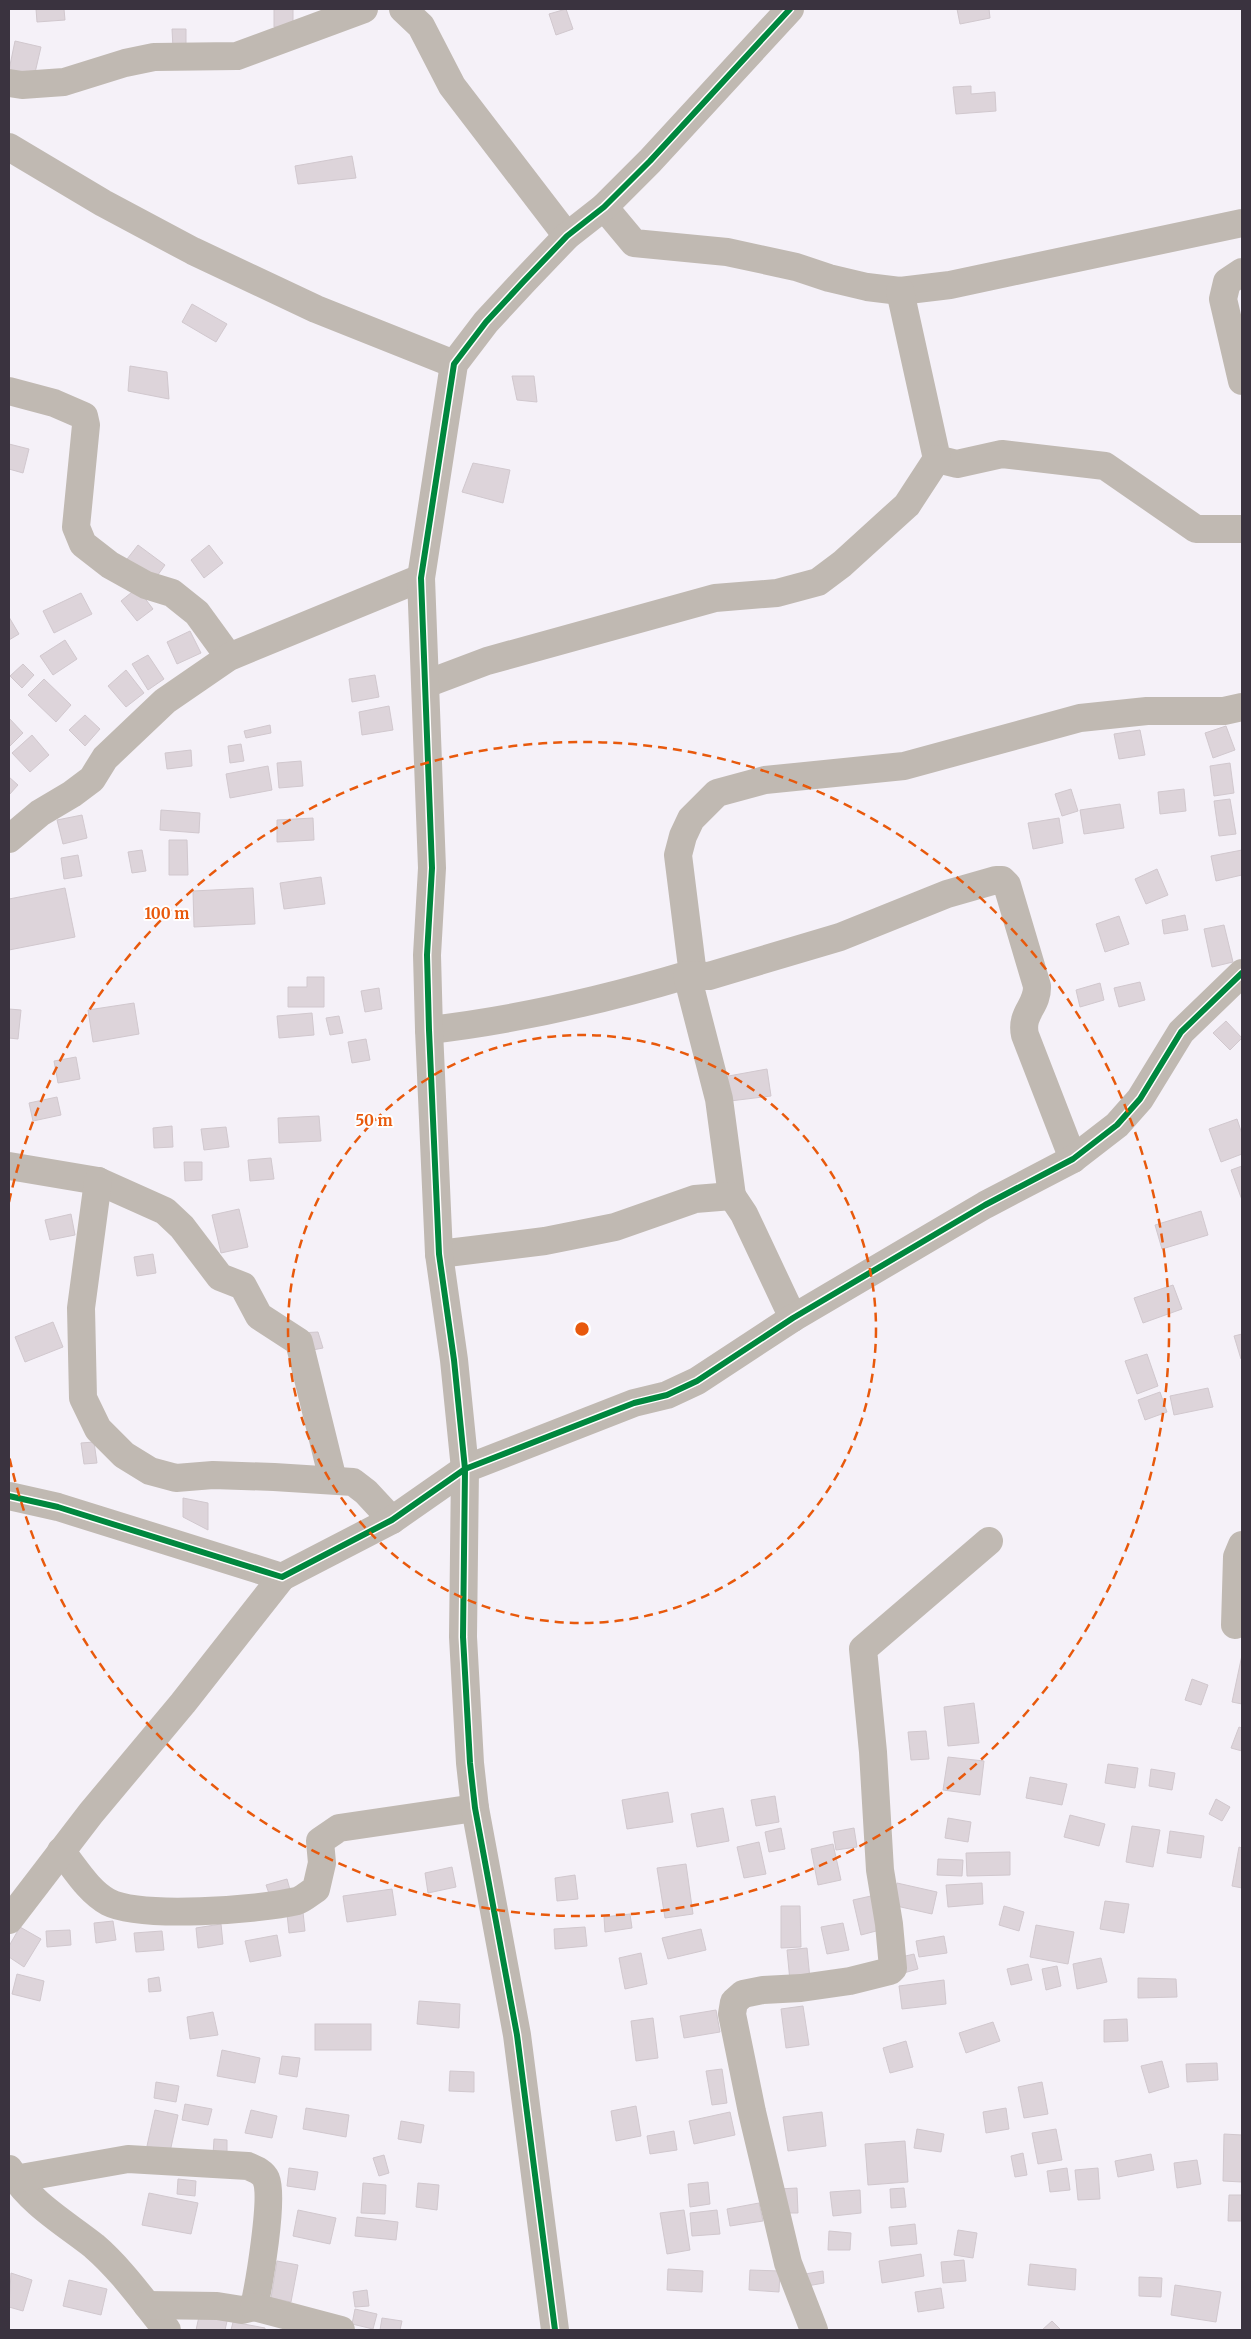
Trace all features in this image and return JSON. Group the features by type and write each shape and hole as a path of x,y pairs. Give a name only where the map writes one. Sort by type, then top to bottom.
{"street":[{"path":"9,83 22,85 64,82 125,63 154,57 237,56 364,9"},
{"path":"403,9 421,26 452,86 567,236"},
{"path":"555,2330 516,2035 475,1808 466,1716 463,1646 465,1469 454,1360 439,1254 429,1030 427,955 432,868 421,578 454,364 486,322 567,236 604,207 650,161 781,12"},
{"path":"9,147 102,203 193,251 316,309 454,364"},
{"path":"604,207 634,243 727,252 796,267 829,278 867,287 900,291 950,285 1242,223"},
{"path":"1242,272 1227,282 1223,299 1242,381"},
{"path":"426,684 487,661 715,598 777,593 818,582 842,564 907,504 937,459 900,291"},
{"path":"9,391 54,403 84,416 86,425 76,527 83,544 110,565 146,586 172,593 197,613 229,657"},
{"path":"937,459 957,464 1002,454 1105,466 1196,529 1242,529"},
{"path":"9,839 40,813 72,794 92,779 105,758 165,701 229,657 421,578"},
{"path":"793,1318 744,1214 732,1196 719,1099 687,975 692,967 678,855 683,836 691,819 717,793 765,780 904,766 1080,718 1147,711 1224,711 1242,707"},
{"path":"429,1030 472,1025 618,996 687,975 710,976 840,937 947,894 1002,880 1007,885 1037,986 1038,996 1024,1020 1025,1035 1073,1159"},
{"path":"9,1920 91,1812 183,1703 282,1577 392,1520 465,1469 634,1403 667,1395 697,1381 793,1318 985,1205 1073,1159 1117,1125 1140,1099 1182,1032 1242,973"},
{"path":"9,1166 98,1181 165,1211 182,1227 220,1277 243,1286 259,1316 299,1342 333,1480"},
{"path":"98,1181 81,1308 83,1398 98,1429 124,1455 150,1471 176,1478 213,1475 353,1482 366,1492 392,1520"},
{"path":"439,1254 545,1240 606,1229 695,1200 732,1196"},
{"path":"9,1496 58,1507 282,1577"},
{"path":"814,2330 788,2263 752,2112 732,2014 734,2002 743,1994 763,1990 801,1988 850,1981 890,1971 893,1968 889,1924 880,1870 873,1752 863,1649 989,1541"},
{"path":"1235,1625 1237,1557 1242,1545"},
{"path":"61,1851 94,1892 107,1901 127,1910 219,1911 298,1900 316,1889 322,1863 320,1841 339,1828 475,1808"},
{"path":"12,2174 128,2159 248,2166 260,2171 266,2179 269,2197 254,2307"},
{"path":"12,2174 42,2209 95,2247 167,2330"},
{"path":"147,2305 217,2306 242,2310 254,2307 341,2330"}],"building":[{"path":"36,9 64,9 65,20 37,22"},
{"path":"274,9 293,9 293,28 274,27"},
{"path":"566,9 573,29 556,35 549,14"},
{"path":"957,9 989,9 990,18 960,24"},
{"path":"172,29 186,29 186,48 173,48"},
{"path":"15,41 41,47 34,77 9,70"},
{"path":"971,86 971,94 995,92 996,111 956,114 953,87"},
{"path":"352,156 356,178 298,184 295,166"},
{"path":"192,304 227,324 216,342 182,322"},
{"path":"130,366 167,372 169,399 128,391"},
{"path":"512,376 534,376 537,402 517,400"},
{"path":"9,444 29,449 23,473 9,469"},
{"path":"473,463 510,470 503,503 462,492"},
{"path":"138,545 165,565 152,583 124,563"},
{"path":"209,545 223,563 204,578 191,560"},
{"path":"137,588 153,609 137,621 121,601"},
{"path":"81,593 92,614 54,633 43,611"},
{"path":"9,617 19,634 9,640"},
{"path":"190,631 201,653 177,664 167,642"},
{"path":"65,640 77,659 53,675 40,656"},
{"path":"148,655 164,679 148,690 132,664"},
{"path":"23,664 34,675 22,688 10,676"},
{"path":"126,670 144,693 126,707 108,686"},
{"path":"375,675 379,697 352,702 349,679"},
{"path":"44,679 71,705 56,722 28,695"},
{"path":"389,706 393,730 362,735 359,712"},
{"path":"85,715 100,729 85,746 69,730"},
{"path":"9,718 23,733 9,747"},
{"path":"270,725 271,733 246,738 244,731"},
{"path":"1226,726 1235,750 1213,758 1205,733"},
{"path":"1140,730 1145,755 1119,759 1114,734"},
{"path":"32,735 49,755 30,772 12,753"},
{"path":"241,744 244,761 230,763 228,746"},
{"path":"191,750 192,766 167,769 165,753"},
{"path":"301,761 303,786 279,788 277,763"},
{"path":"1230,763 1234,793 1214,796 1210,766"},
{"path":"268,766 272,790 230,798 226,774"},
{"path":"9,777 18,785 9,795"},
{"path":"1071,789 1078,811 1062,816 1055,794"},
{"path":"1184,789 1186,811 1160,814 1158,792"},
{"path":"1230,799 1236,834 1219,836 1214,801"},
{"path":"1120,804 1124,828 1084,834 1080,810"},
{"path":"161,810 200,813 199,833 160,830"},
{"path":"82,815 87,838 63,844 57,820"},
{"path":"313,818 314,840 277,842 277,820"},
{"path":"1059,818 1063,843 1033,849 1028,823"},
{"path":"169,840 187,840 188,875 169,875"},
{"path":"142,850 146,871 132,873 128,852"},
{"path":"1242,850 1242,875 1216,881 1211,856"},
{"path":"78,855 82,876 64,879 61,858"},
{"path":"1157,869 1168,895 1146,904 1135,879"},
{"path":"321,877 325,904 284,909 280,883"},
{"path":"65,888 75,937 9,950 9,899"},
{"path":"253,888 255,924 194,927 193,891"},
{"path":"1185,915 1188,930 1164,934 1162,920"},
{"path":"1119,916 1129,944 1105,952 1096,924"},
{"path":"1224,925 1233,962 1212,967 1204,929"},
{"path":"307,977 324,977 324,1007 288,1007 288,987 307,987"},
{"path":"1140,982 1145,1000 1119,1007 1114,988"},
{"path":"1100,983 1104,1000 1080,1007 1076,990"},
{"path":"379,988 382,1009 365,1012 361,991"},
{"path":"134,1003 139,1034 93,1042 88,1010"},
{"path":"9,1009 21,1010 18,1039 9,1038"},
{"path":"312,1013 314,1035 279,1038 277,1016"},
{"path":"339,1016 343,1033 330,1035 326,1018"},
{"path":"1226,1021 1242,1038 1230,1050 1213,1033"},
{"path":"366,1039 370,1060 352,1063 348,1042"},
{"path":"76,1057 80,1079 58,1083 54,1061"},
{"path":"767,1069 771,1096 730,1101 723,1077"},
{"path":"57,1097 61,1115 33,1121 29,1103"},
{"path":"319,1116 321,1141 279,1143 278,1118"},
{"path":"1237,1119 1242,1134 1242,1154 1221,1162 1209,1129"},
{"path":"172,1126 173,1147 154,1148 153,1128"},
{"path":"226,1127 229,1147 204,1150 201,1129"},
{"path":"271,1158 274,1179 250,1181 248,1160"},
{"path":"184,1162 202,1162 202,1180 185,1181"},
{"path":"1242,1166 1242,1200 1231,1170"},
{"path":"239,1209 248,1247 221,1253 212,1215"},
{"path":"1201,1211 1208,1235 1162,1249 1155,1225"},
{"path":"71,1214 75,1235 50,1240 45,1220"},
{"path":"153,1254 156,1273 137,1276 134,1257"},
{"path":"1173,1285 1182,1309 1143,1323 1134,1298"},
{"path":"53,1322 63,1347 25,1362 15,1337"},
{"path":"318,1332 323,1348 302,1352 299,1333"},
{"path":"1242,1334 1242,1359 1241,1359 1234,1336"},
{"path":"1147,1354 1158,1386 1137,1394 1125,1361"},
{"path":"1208,1388 1213,1407 1174,1415 1170,1396"},
{"path":"1160,1392 1167,1412 1145,1420 1138,1400"},
{"path":"94,1442 97,1463 84,1464 81,1443"},
{"path":"183,1498 208,1503 208,1530 183,1517"},
{"path":"1242,1655 1242,1704 1232,1702"},
{"path":"1192,1679 1208,1685 1201,1705 1185,1700"},
{"path":"974,1703 979,1743 948,1746 944,1707"},
{"path":"1239,1727 1242,1728 1242,1751 1231,1748"},
{"path":"926,1731 929,1759 911,1760 908,1732"},
{"path":"948,1757 984,1761 980,1795 943,1790"},
{"path":"1108,1764 1138,1768 1135,1788 1105,1783"},
{"path":"1151,1769 1175,1773 1172,1790 1149,1786"},
{"path":"1030,1777 1067,1784 1062,1805 1026,1798"},
{"path":"668,1792 673,1822 627,1829 622,1800"},
{"path":"775,1796 779,1822 756,1826 751,1800"},
{"path":"1216,1799 1230,1807 1222,1821 1209,1814"},
{"path":"723,1808 729,1841 697,1847 691,1814"},
{"path":"1070,1815 1105,1824 1099,1846 1064,1837"},
{"path":"948,1818 971,1822 968,1842 945,1838"},
{"path":"1132,1826 1160,1830 1153,1867 1126,1862"},
{"path":"781,1828 785,1849 769,1852 765,1832"},
{"path":"854,1828 857,1847 836,1850 833,1832"},
{"path":"1170,1831 1204,1836 1201,1858 1167,1853"},
{"path":"759,1842 766,1874 744,1878 737,1847"},
{"path":"833,1844 841,1880 818,1885 811,1849"},
{"path":"1239,1847 1242,1848 1242,1888 1232,1886"},
{"path":"1010,1852 1010,1875 967,1876 966,1853"},
{"path":"938,1859 963,1860 962,1876 937,1875"},
{"path":"686,1864 693,1914 665,1918 657,1868"},
{"path":"452,1867 456,1887 428,1893 425,1873"},
{"path":"575,1875 578,1899 557,1901 555,1878"},
{"path":"287,1879 292,1897 272,1902 266,1885"},
{"path":"897,1883 937,1892 932,1914 892,1905"},
{"path":"982,1883 983,1904 948,1907 946,1885"},
{"path":"392,1889 396,1915 347,1922 343,1896"},
{"path":"871,1896 880,1930 861,1935 853,1900"},
{"path":"1105,1901 1129,1904 1124,1933 1100,1929"},
{"path":"781,1906 800,1906 801,1947 781,1948"},
{"path":"1004,1906 1024,1912 1019,1931 999,1925"},
{"path":"303,1912 305,1931 289,1933 287,1914"},
{"path":"630,1914 632,1928 605,1932 604,1917"},
{"path":"113,1921 116,1940 96,1943 94,1923"},
{"path":"843,1923 849,1950 827,1954 821,1927"},
{"path":"221,1924 223,1944 198,1948 196,1928"},
{"path":"1036,1925 1074,1932 1068,1964 1030,1957"},
{"path":"20,1927 41,1939 24,1967 9,1957 9,1946"},
{"path":"585,1927 587,1946 555,1949 554,1929"},
{"path":"701,1929 706,1950 668,1959 662,1938"},
{"path":"70,1930 71,1945 47,1947 46,1931"},
{"path":"162,1931 164,1950 136,1952 134,1933"},
{"path":"277,1935 281,1956 250,1962 245,1941"},
{"path":"944,1936 947,1953 919,1957 916,1941"},
{"path":"807,1948 810,1979 790,1981 787,1950"},
{"path":"641,1953 647,1984 625,1989 619,1958"},
{"path":"914,1954 918,1969 900,1974 897,1958"},
{"path":"1101,1958 1107,1982 1077,1989 1073,1964"},
{"path":"1028,1964 1032,1980 1011,1985 1007,1969"},
{"path":"1057,1966 1061,1986 1046,1990 1042,1969"},
{"path":"17,1974 44,1981 40,2001 12,1994"},
{"path":"159,1977 161,1991 149,1992 148,1979"},
{"path":"1138,1978 1176,1979 1177,1997 1138,1998"},
{"path":"944,1980 946,2004 902,2009 899,1986"},
{"path":"419,2001 460,2004 459,2028 417,2024"},
{"path":"803,2006 809,2045 786,2048 781,2009"},
{"path":"716,2010 720,2032 684,2038 680,2016"},
{"path":"213,2012 218,2035 190,2039 187,2017"},
{"path":"653,2018 658,2058 636,2061 631,2021"},
{"path":"1127,2019 1128,2041 1104,2042 1104,2020"},
{"path":"993,2022 1000,2041 966,2053 959,2033"},
{"path":"315,2024 371,2024 371,2050 315,2050"},
{"path":"906,2041 913,2067 890,2073 883,2048"},
{"path":"222,2050 260,2058 255,2083 217,2076"},
{"path":"282,2056 300,2058 297,2077 279,2074"},
{"path":"1162,2061 1169,2087 1149,2093 1141,2066"},
{"path":"1217,2063 1218,2080 1187,2082 1186,2064"},
{"path":"722,2069 727,2103 712,2105 706,2071"},
{"path":"450,2071 474,2072 474,2092 449,2091"},
{"path":"156,2082 179,2086 176,2102 154,2098"},
{"path":"1042,2082 1048,2114 1024,2118 1018,2087"},
{"path":"185,2104 212,2109 208,2125 182,2120"},
{"path":"636,2106 641,2136 616,2141 611,2111"},
{"path":"306,2108 349,2115 346,2137 303,2129"},
{"path":"1006,2108 1009,2129 986,2133 983,2112"},
{"path":"155,2110 178,2115 170,2152 147,2146"},
{"path":"251,2110 277,2116 272,2138 245,2133"},
{"path":"730,2112 735,2135 694,2144 689,2121"},
{"path":"822,2112 826,2146 788,2151 783,2117"},
{"path":"401,2121 424,2125 421,2143 398,2139"},
{"path":"917,2129 944,2134 941,2152 914,2148"},
{"path":"1056,2129 1062,2160 1038,2164 1032,2133"},
{"path":"674,2131 677,2150 650,2154 647,2136"},
{"path":"1224,2134 1242,2135 1242,2182 1223,2181"},
{"path":"214,2139 227,2140 227,2156 213,2155"},
{"path":"905,2141 908,2182 868,2185 865,2144"},
{"path":"1023,2153 1027,2175 1015,2177 1011,2156"},
{"path":"1151,2154 1154,2170 1118,2177 1115,2161"},
{"path":"384,2155 389,2173 379,2176 373,2158"},
{"path":"1197,2160 1201,2184 1177,2188 1174,2163"},
{"path":"289,2168 318,2172 315,2190 287,2186"},
{"path":"1067,2168 1070,2190 1050,2192 1047,2171"},
{"path":"1098,2168 1100,2199 1078,2200 1075,2170"},
{"path":"178,2179 196,2181 195,2196 177,2194"},
{"path":"708,2182 710,2204 690,2207 688,2184"},
{"path":"363,2183 386,2185 385,2214 361,2213"},
{"path":"418,2183 439,2185 437,2210 416,2207"},
{"path":"797,2188 798,2213 779,2213 778,2189"},
{"path":"904,2188 906,2207 891,2208 890,2189"},
{"path":"860,2190 861,2213 833,2216 830,2192"},
{"path":"149,2193 198,2203 191,2234 142,2225"},
{"path":"1229,2195 1242,2195 1242,2221 1228,2221"},
{"path":"759,2203 763,2221 730,2226 727,2209"},
{"path":"298,2210 336,2218 330,2244 293,2236"},
{"path":"684,2210 690,2250 667,2254 660,2213"},
{"path":"717,2210 720,2234 692,2236 690,2213"},
{"path":"357,2217 398,2222 396,2240 355,2236"},
{"path":"915,2224 917,2244 891,2246 889,2227"},
{"path":"958,2230 977,2233 973,2258 954,2255"},
{"path":"829,2231 851,2233 850,2250 828,2250"},
{"path":"921,2254 924,2276 882,2283 879,2261"},
{"path":"964,2260 966,2281 943,2283 941,2262"},
{"path":"277,2261 298,2265 291,2302 271,2298"},
{"path":"1030,2264 1076,2269 1075,2290 1028,2285"},
{"path":"668,2269 703,2271 702,2292 667,2290"},
{"path":"750,2270 780,2271 779,2292 749,2290"},
{"path":"823,2271 824,2283 807,2286 805,2274"},
{"path":"11,2273 32,2280 23,2311 9,2307"},
{"path":"1139,2277 1162,2278 1161,2297 1139,2296"},
{"path":"69,2280 107,2289 101,2315 63,2306"},
{"path":"1175,2285 1221,2292 1216,2322 1171,2315"},
{"path":"941,2288 944,2308 918,2312 915,2292"},
{"path":"367,2290 369,2306 355,2307 353,2292"},
{"path":"355,2309 377,2314 373,2329 352,2324"},
{"path":"200,2312 228,2317 225,2330 196,2330"},
{"path":"382,2318 402,2321 400,2330 380,2330"},
{"path":"1052,2321 1061,2330 1042,2330"},
{"path":"233,2322 265,2328 265,2330 231,2330"}],"cycle path":[{"path":"555,2330 517,2035 475,1808 470,1763 463,1637 465,1469 454,1360 439,1254 429,1030 427,955 432,868 421,578 454,364 486,322 524,281 567,236 604,207 650,161 790,9"},
{"path":"9,1496 58,1507 282,1577 392,1520 465,1469 634,1403 667,1395 697,1381 793,1318 985,1205 1073,1159 1117,1125 1140,1099 1181,1032 1242,973"}]}
